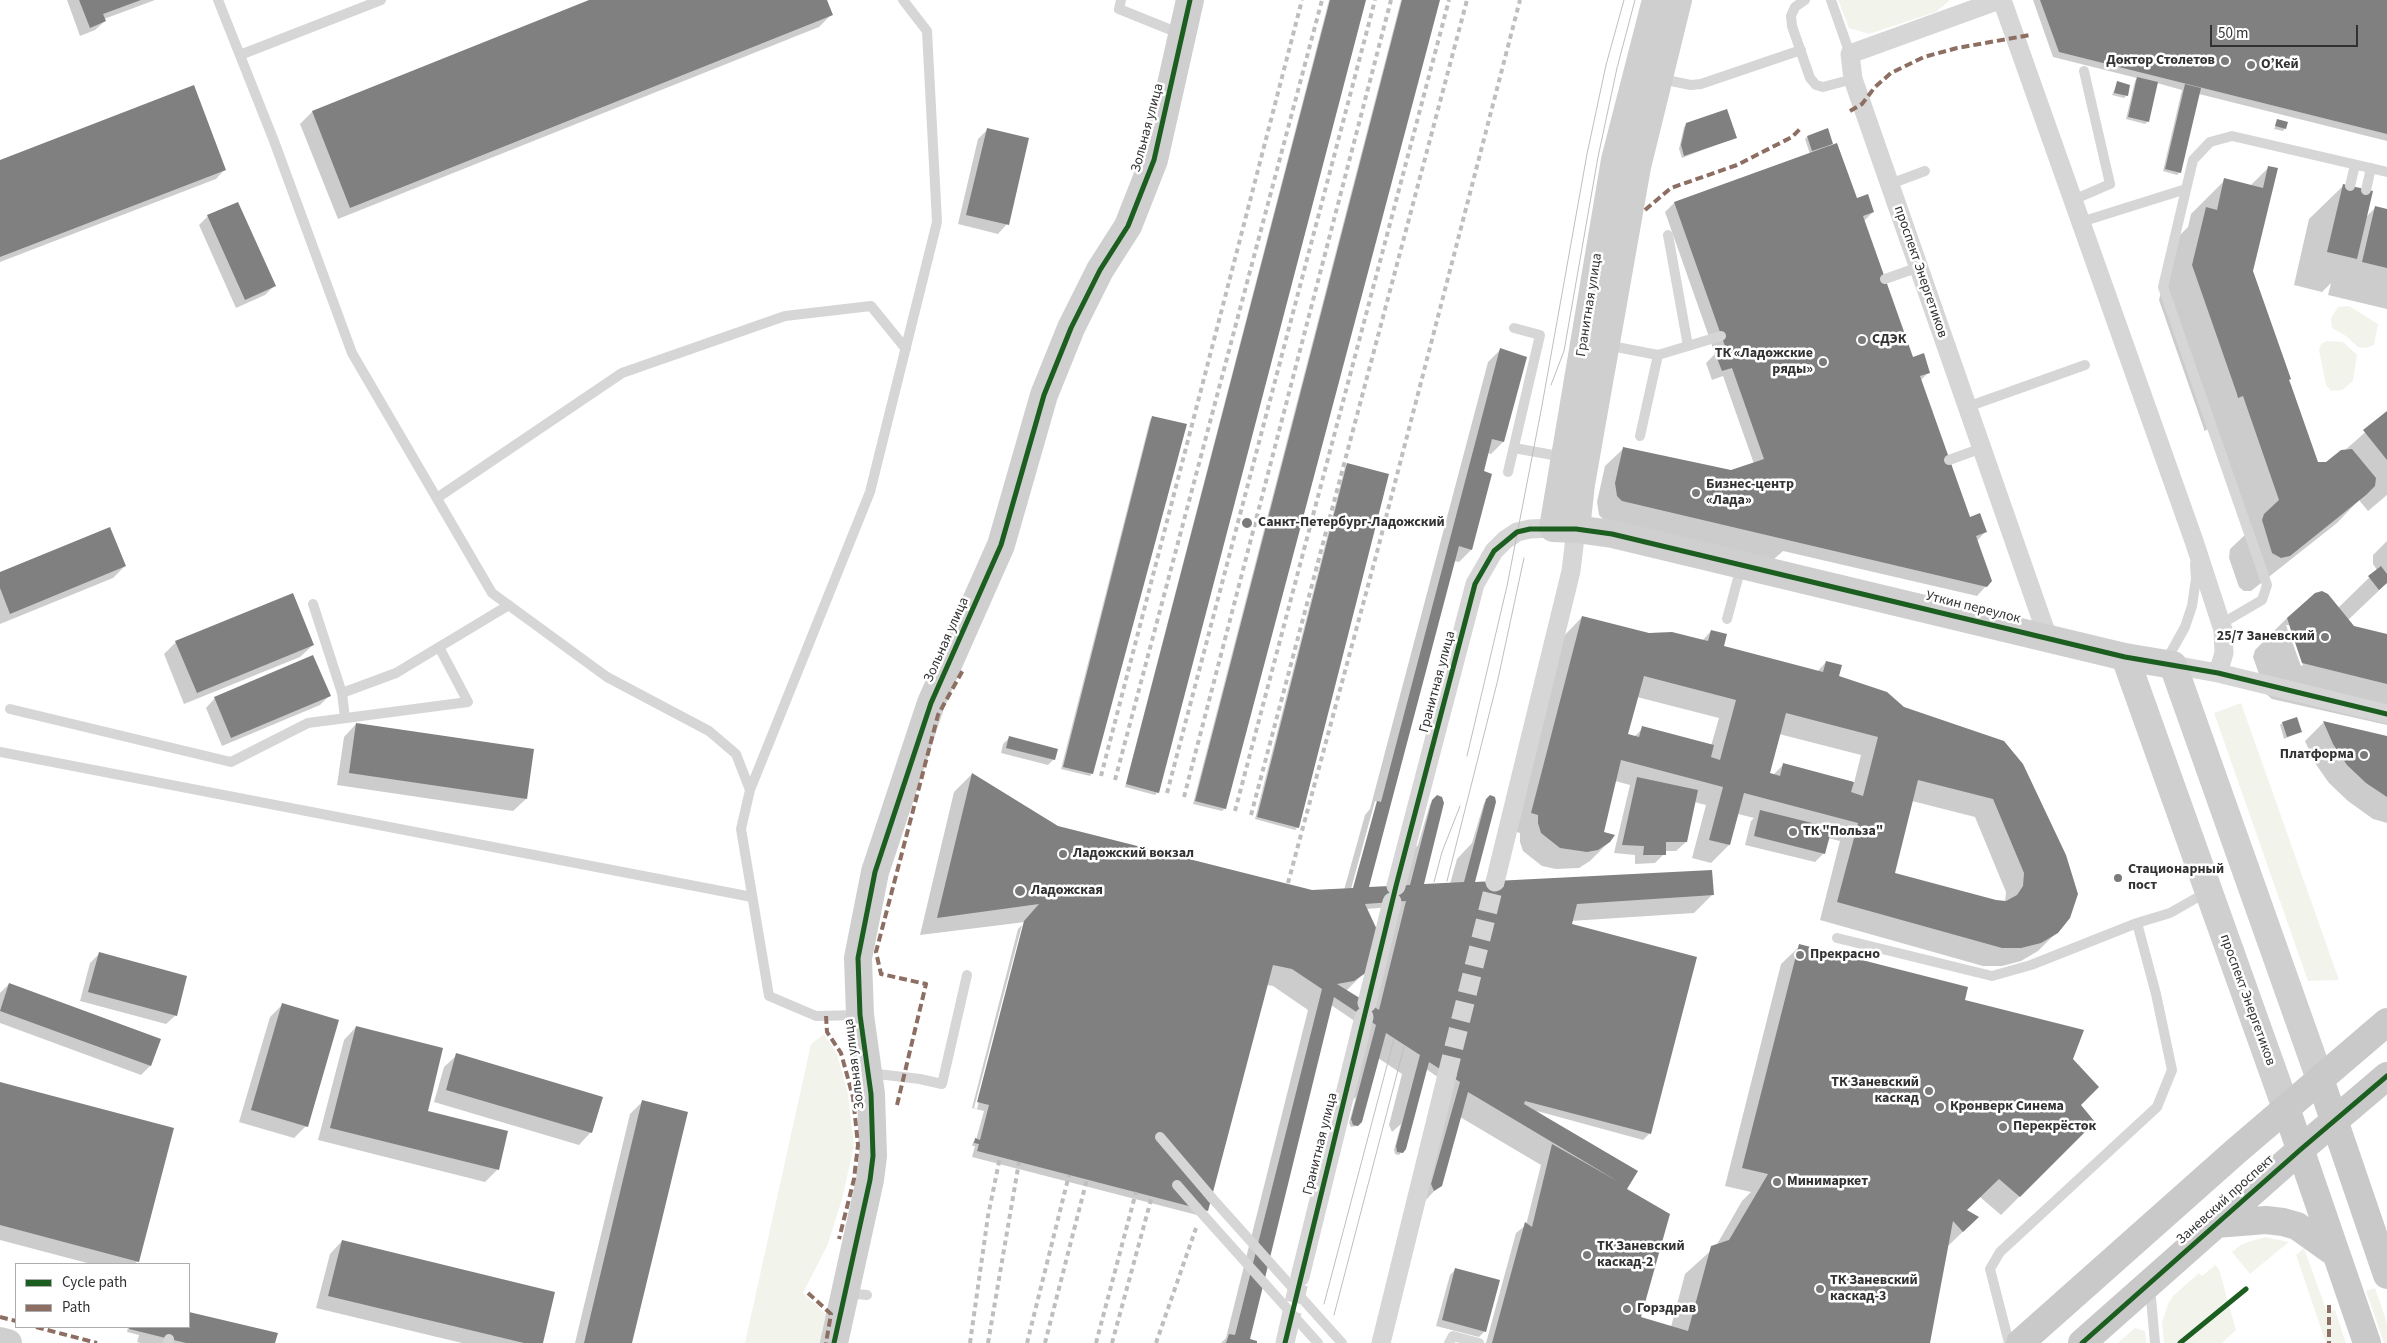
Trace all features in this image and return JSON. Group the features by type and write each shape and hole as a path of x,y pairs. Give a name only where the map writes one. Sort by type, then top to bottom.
{"main road":[{"name":"Заневский проспект","path":"2020,1343 2286,1108 2387,1022"},
{"name":"Заневский проспект","path":"2082,1343 2300,1150 2387,1076"},
{"path":"2320,1079 2387,1275"},
{"name":"проспект Энергетиков","path":"2286,1108 2367,1343"},
{"path":"2216,1224 2266,1220 2283,1222 2298,1226 2335,1253"}],"street":[{"name":"Зольная улица","path":"834,1343 856,1294 873,1156 874,1133 860,1015 858,958 875,872 931,703 1001,545 1044,395 1071,328 1100,270 1128,226 1154,160 1190,0"},
{"name":"Гранитная улица","path":"1495,882 1571,571 1565,528 1565,457 1615,160 1656,0"},
{"name":"Гранитная улица","path":"1565,528 1581,484 1637,166 1657,78 1678,0"},
{"path":"1850,54 2001,0 2074,200 2194,541 2221,624 2224,653 2218,673"},
{"name":"проспект Энергетиков","path":"1850,54 1853,79 2048,638"},
{"name":"Гранитная улица","path":"1300,1277 1394,894 1475,584 1494,552 1505,540 1517,532 1530,529 1565,528"},
{"name":"Уткин переулок","path":"1565,528 1612,534 2126,657 2218,673 2387,714"},
{"name":"проспект Энергетиков","path":"2126,657 2286,1108"},
{"path":"2169,664 2320,1079"},
{"path":"1382,1342 1446,1075"},
{"path":"0,1341 8,1343"}],"lane":[{"path":"218,0 352,353 492,593 607,677 708,731 736,754 750,790"},
{"path":"240,55 381,0"},
{"path":"860,1015 816,1016 769,996 741,830 750,790 870,492 937,222 926,30 902,0"},
{"path":"1121,0 1119,9 1182,34"},
{"path":"1805,0 1795,7 1791,16 1810,78 1816,85 1830,87 1853,79"},
{"path":"1831,0 1850,54"},
{"path":"1657,78 1692,85 1701,84 1801,50"},
{"path":"2074,200 2110,184 2084,72"},
{"path":"2221,624 2262,600 2267,585 2163,287 2193,160 2210,142 2232,136 2387,172"},
{"path":"2350,186 2355,165"},
{"path":"2366,190 2371,168"},
{"path":"1890,184 1925,171"},
{"path":"2081,222 2186,189"},
{"path":"1668,235 1688,346"},
{"path":"1885,279 1919,267"},
{"path":"437,498 622,374 785,316 871,306 906,349"},
{"path":"1508,472 1540,335 1514,328"},
{"path":"1605,345 1658,355 1721,336"},
{"path":"1640,436 1658,355"},
{"path":"1967,407 2085,364"},
{"path":"1514,448 1565,457"},
{"path":"1949,460 1982,448"},
{"path":"2169,664 2192,606 2196,579 2194,541"},
{"path":"1726,619 1742,564"},
{"path":"313,604 342,693 345,718"},
{"path":"342,693 396,673 509,605"},
{"path":"10,709 231,762 308,723 468,702 439,647"},
{"path":"0,752 752,897"},
{"path":"1837,938 1992,976 2030,965 2136,923 2170,913 2209,892"},
{"path":"2009,1343 1990,1269 2000,1252 2157,1107 2172,1070 2156,994 2136,923"},
{"path":"868,1073 920,1078 942,1084 967,975"},
{"path":"1160,1137 1342,1343"},
{"path":"1177,1185 1318,1343"},
{"path":"2150,1283 2155,1343"},
{"path":"1448,1343 1453,1336 1479,1343"}],"shaded area":[{"path":"1838,0 1950,0 1936,12 1869,34 1849,28"},
{"path":"2349,306 2378,324 2374,345 2366,348 2358,347 2346,336 2332,328 2331,318 2338,307"},
{"path":"2327,341 2343,342 2357,355 2353,381 2342,390 2331,391 2326,385 2319,350 2321,344"},
{"path":"2241,703 2339,980 2308,981 2214,713"},
{"path":"824,1034 837,1054 848,1094 854,1147 842,1199 828,1244 803,1293 827,1315 822,1343 745,1343 811,1044"},
{"path":"2265,1237 2289,1242 2250,1274 2232,1252 2242,1244"},
{"path":"2304,1248 2327,1312 2335,1310 2346,1343 2326,1343 2296,1255"},
{"path":"2215,1265 2219,1269 2236,1330 2222,1343 2164,1343 2162,1323 2168,1304 2173,1296 2199,1273 2202,1276"},
{"path":"2375,1288 2387,1323 2387,1343 2384,1343 2366,1291"},
{"path":"2135,1328 2145,1331 2146,1343 2118,1343"}],"building":[{"path":"79,0 141,0 103,14 106,21 90,28"},
{"path":"589,0 827,0 833,15 350,208 312,111"},
{"path":"1330,0 1366,0 1159,793 1126,784"},
{"path":"1402,0 1440,0 1226,809 1195,801"},
{"name":"О’Кей","path":"2040,0 2387,0 2387,134 2059,52"},
{"path":"2137,77 2158,82 2149,122 2128,117"},
{"path":"2117,81 2130,85 2128,96 2114,93"},
{"path":"2185,84 2201,88 2181,173 2165,169"},
{"path":"194,85 226,170 0,257 0,160"},
{"path":"1727,109 1737,138 1684,156 1681,145 1686,123"},
{"path":"2277,119 2288,122 2286,129 2275,126"},
{"path":"987,128 1029,138 1009,225 966,215"},
{"path":"1828,128 1833,144 1812,151 1807,136"},
{"name":"ТК «Ладожские ряды»","path":"1837,143 1857,198 1868,194 1874,212 1863,216 1913,357 1924,353 1930,373 1920,376 1970,517 1980,513 1987,532 1976,536 1992,581 1987,587 1622,501 1617,496 1615,483 1623,447 1731,470 1764,459 1732,368 1722,371 1715,353 1726,349 1674,202"},
{"path":"2268,166 2278,168 2253,271 2291,379 2289,380 2318,462 2326,462 2341,450 2352,449 2376,478 2375,486 2366,495 2290,556 2281,558 2272,553 2262,520 2264,514 2279,500 2243,396 2238,398 2192,265 2206,207 2217,210 2224,178 2263,188"},
{"path":"2343,184 2373,191 2357,259 2327,252"},
{"path":"238,202 276,286 245,300 207,215"},
{"path":"2375,206 2387,209 2387,268 2362,262"},
{"path":"1500,348 1527,357 1504,442 1492,439 1484,471 1492,474 1472,550 1459,546 1369,887 1410,885 1432,800 1437,795 1442,797 1444,803 1424,884 1464,882 1486,799 1490,795 1495,797 1496,802 1475,882 1712,870 1714,895 1577,904 1572,924 1697,957 1651,1134 1525,1101 1524,1104 1638,1171 1627,1189 1670,1214 1641,1317 1688,1331 1711,1246 1729,1240 1768,1174 1742,1168 1799,944 1968,987 1965,1000 2084,1030 2073,1059 2099,1087 2081,1105 2095,1122 2020,1197 1999,1179 1967,1210 1979,1217 1963,1232 1953,1221 1930,1343 1492,1343 1525,1222 1532,1227 1552,1144 1619,1182 1468,1092 1442,1186 1434,1191 1431,1184 1460,1082 1429,1062 1406,1149 1403,1153 1397,1152 1396,1146 1420,1055 1386,1033 1362,1122 1358,1126 1353,1125 1351,1119 1376,1025 1334,997 1250,1339 1257,1341 1257,1343 1226,1343 1229,1334 1235,1335 1322,989 1292,969 1273,965 1208,1211 977,1151 979,1144 974,1143 975,1138 980,1140 989,1105 977,1102 1024,921 1039,904 937,918 972,773 1058,826 1312,890 1353,888 1377,801 1381,802","holes":["1406,901 1379,1010 1337,984 1354,981 1367,972 1379,934 1365,904"]},
{"path":"2387,411 2387,460 2363,430"},
{"path":"1152,416 1187,424 1093,774 1063,767"},
{"path":"1347,463 1389,474 1299,828 1257,817"},
{"path":"110,527 126,566 10,614 0,588 0,572"},
{"path":"2381,566 2387,574 2387,583 2379,590 2368,576"},
{"path":"2322,591 2328,594 2354,626 2387,634 2387,684 2302,663 2287,618 2315,593"},
{"path":"293,593 314,645 197,693 175,641"},
{"path":"1582,616 1649,633 1672,632 1708,641 1711,630 1727,634 1724,646 1823,672 1826,661 1842,665 1839,676 1887,692 1904,707 2004,741 2023,764 2066,855 2078,894 2070,918 2058,933 2041,943 2021,948 2002,948 1837,902 1858,823 1744,793 1730,845 1709,840 1723,787 1621,760 1604,832 1615,835 1610,842 1598,850 1587,852 1560,848 1541,833 1538,815 1531,813","holes":["1644,676 1736,700 1720,760 1711,757 1714,745 1642,726 1639,737 1628,734","1786,713 1878,737 1863,796 1851,792 1854,782 1783,763 1780,776 1770,773","1918,780 1993,799 2024,873 2023,886 2017,895 2006,901 1895,873"]},
{"path":"313,655 331,696 231,738 214,697"},
{"path":"2297,717 2302,732 2287,737 2282,722"},
{"name":"Платформа","path":"2323,721 2387,736 2387,797 2366,783 2347,765 2333,744"},
{"path":"356,723 534,749 527,799 349,773"},
{"path":"1009,736 1058,749 1055,760 1006,748"},
{"path":"1637,777 1698,790 1687,842 1666,842 1666,855 1643,855 1644,846 1622,845"},
{"name":"ТК \"Польза\"","path":"1760,810 1832,828 1825,854 1754,836"},
{"path":"99,952 187,976 177,1016 88,992"},
{"path":"9,983 161,1039 151,1066 0,1011"},
{"path":"282,1003 339,1020 308,1127 251,1110"},
{"path":"356,1026 443,1048 428,1111 508,1131 499,1170 330,1128"},
{"path":"456,1053 603,1097 592,1133 446,1090"},
{"path":"0,1082 174,1128 139,1262 0,1225"},
{"path":"642,1100 688,1112 632,1343 584,1343"},
{"path":"342,1240 555,1292 543,1343 524,1343 328,1296"},
{"path":"1455,1268 1500,1280 1486,1332 1442,1320"},
{"path":"190,1312 278,1333 275,1343 186,1343 129,1329 190,1328"}],"tunnel":[{"path":"1447,1075 1495,882"},
{"path":"1288,1330 1300,1277"}],"tram line":[{"path":"1467,756 1507,586 1541,411 1587,154 1606,65 1624,0"},
{"path":"1551,385 1564,351 1598,157 1617,68 1635,0"},
{"path":"1447,881 1498,679 1524,558"},
{"path":"1434,882 1442,852 1460,806"},
{"path":"1324,1304 1394,1039"},
{"path":"1334,1315 1404,1047"}],"railway":[{"path":"1101,776 1302,0"},
{"path":"1115,780 1322,0"},
{"path":"1167,793 1375,0"},
{"path":"1184,797 1391,0"},
{"path":"1235,811 1449,0"},
{"path":"1251,815 1467,0"},
{"path":"1288,883 1376,556 1520,0"},
{"path":"970,1343 988,1216 1000,1157"},
{"path":"988,1343 1019,1162"},
{"path":"1027,1343 1069,1175"},
{"path":"1045,1343 1087,1179"},
{"path":"1096,1343 1136,1192"},
{"path":"1112,1343 1152,1196"},
{"path":"1156,1343 1196,1228"}],"marked path":[{"path":"1850,111 1862,104 1875,87 1891,73 1924,57 1957,48 2030,35"},
{"path":"1645,210 1671,188 1737,165 1792,137 1800,129"},
{"path":"897,1105 926,984 881,974 876,952 938,715 963,670"},
{"path":"826,1016 827,1032 841,1053 853,1097 858,1145 854,1179 839,1239"},
{"path":"808,1293 831,1314 826,1343"},
{"path":"2329,1305 2329,1343"},
{"path":"0,1317 15,1321"},
{"path":"40,1328 97,1343"}],"cycle path":[{"path":"834,1343 870,1180 873,1156 871,1094 860,1015 858,958 875,872 931,703 1001,545 1044,395 1071,328 1100,270 1128,226 1154,160 1190,0"},
{"path":"1285,1343 1396,886 1475,584 1494,551 1517,532 1530,529 1576,529 1612,534 2125,657 2218,673 2387,714"},
{"path":"2082,1343 2300,1150 2387,1076"},
{"path":"2180,1343 2246,1289"}],"place":[{"name":"Доктор Столетов","path":"2225,61"},
{"name":"О’Кей","path":"2251,65"},
{"name":"СДЭК","path":"1862,340"},
{"name":"ТК «Ладожские ряды»","path":"1823,362"},
{"name":"Бизнес-центр «Лада»","path":"1696,493"},
{"name":"Санкт-Петербург-Ладожский","path":"1247,523"},
{"name":"25/7 Заневский","path":"2325,637"},
{"name":"Платформа","path":"2364,755"},
{"name":"ТК \"Польза\"","path":"1793,832"},
{"name":"Ладожский вокзал","path":"1063,854"},
{"name":"Стационарный пост","path":"2118,878"},
{"name":"Ладожская","path":"1020,891"},
{"name":"Прекрасно","path":"1800,955"},
{"name":"ТК Заневский каскад","path":"1929,1091"},
{"name":"Кронверк Синема","path":"1940,1107"},
{"name":"Перекрёсток","path":"2003,1127"},
{"name":"Минимаркет","path":"1777,1182"},
{"name":"ТК Заневский каскад-2","path":"1587,1255"},
{"name":"ТК Заневский каскад-3","path":"1820,1289"},
{"name":"Горздрав","path":"1627,1309"}]}
